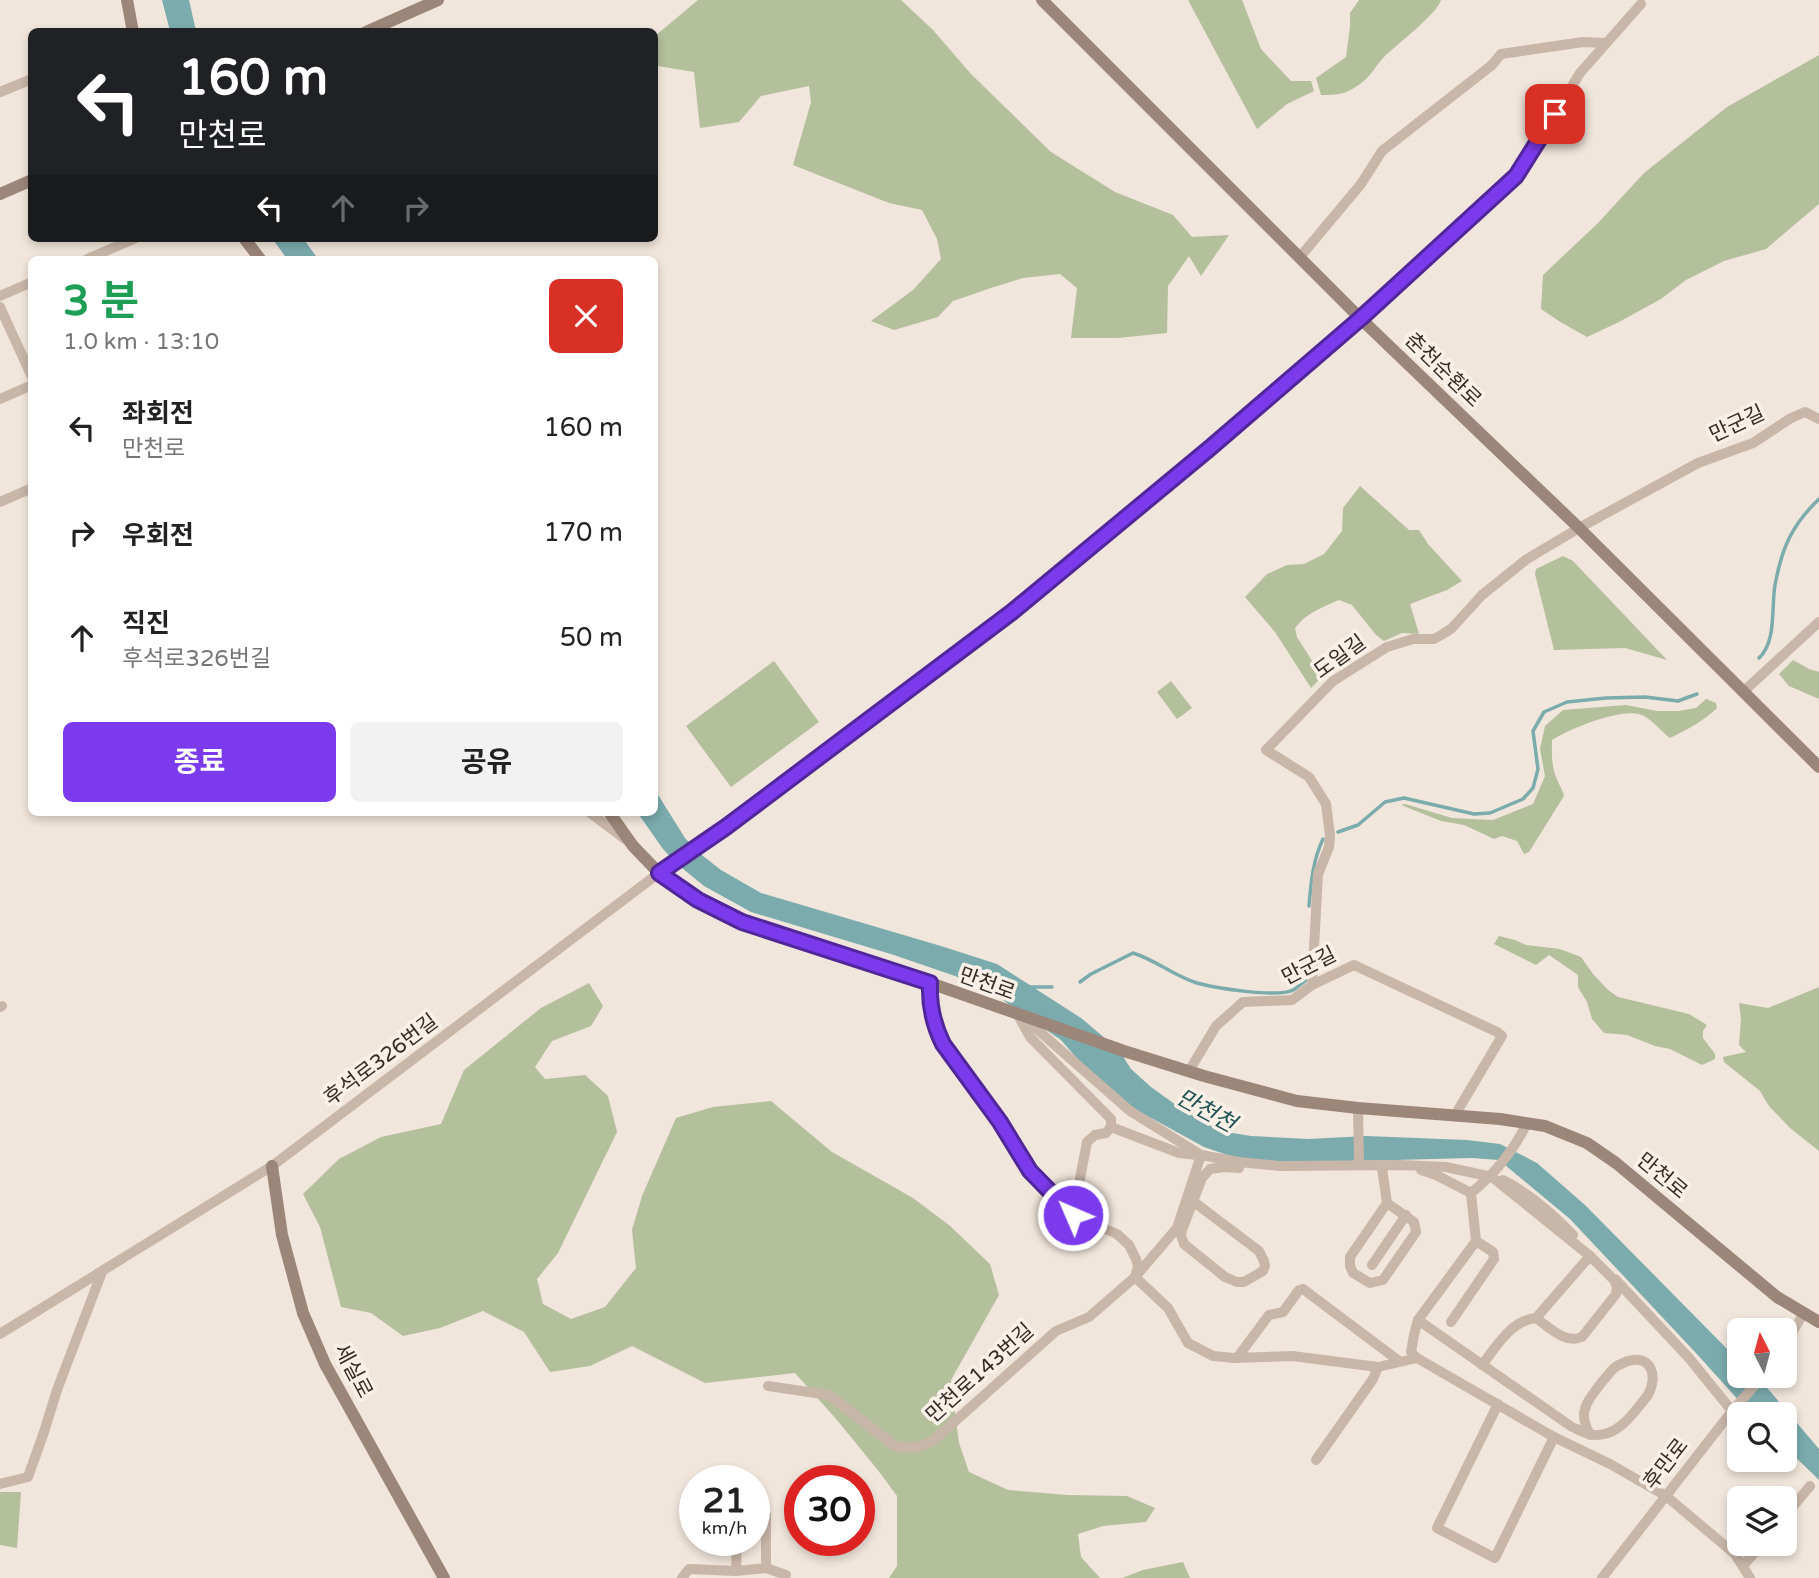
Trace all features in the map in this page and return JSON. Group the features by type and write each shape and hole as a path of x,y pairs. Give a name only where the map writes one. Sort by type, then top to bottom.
{"street":[{"path":"127,0 132,28"},
{"path":"375,28 438,0"},
{"name":"춘천순환로","path":"1042,0 1361,318 1579,528 1819,767"},
{"path":"1361,318 1516,176 1580,73 1644,1"},
{"path":"1300,257 1361,184 1382,151 1492,65 1501,54 1583,42 1606,43"},
{"path":"0,92 28,81"},
{"path":"0,194 28,182"},
{"path":"94,256 127,242"},
{"path":"247,242 258,256"},
{"path":"0,296 28,284"},
{"path":"0,307 28,368"},
{"name":"후석로326번길","path":"0,1334 272,1166 659,873 726,827 1012,612 1361,318"},
{"path":"0,399 28,387"},
{"name":"만군길","path":"1672,477 1698,463 1753,443 1805,412 1819,419"},
{"name":"도일길","path":"1312,985 1318,874 1329,847 1330,835 1326,804 1309,777 1266,750 1333,681 1387,647 1413,639 1434,639 1443,635 1482,595 1527,559 1672,477"},
{"path":"0,502 28,490"},
{"path":"1743,692 1819,622"},
{"name":"만천로","path":"594,816 633,846 659,873 698,900 742,922 930,983 1124,1051 1297,1101 1500,1119 1545,1126 1575,1138 1606,1156 1777,1297 1819,1322"},
{"name":"만천로","path":"612,816 633,846"},
{"name":"만군길","path":"1189,1071 1216,1026 1243,1002 1292,1000 1312,985 1354,965 1502,1036 1455,1115"},
{"path":"930,983 929,1003 936,1030 943,1044 1000,1122 1030,1171 1073,1215 1123,1239 1136,1259 1138,1266 1135,1277 1168,1308 1188,1343 1213,1356 1237,1358 1292,1356 1378,1367 1417,1358"},
{"path":"1023,1017 1030,1037 1111,1119 1111,1127 1106,1133 1095,1135 1087,1142 1073,1215"},
{"path":"1023,1017 1130,1111 1201,1155"},
{"path":"1358,1108 1361,1164"},
{"path":"1471,1193 1493,1175 1517,1144 1527,1124"},
{"path":"1111,1127 1179,1153 1239,1162 1279,1166 1361,1164 1446,1167 1493,1175 1519,1189 1564,1225 1728,1402"},
{"name":"만천로143번길","path":"768,1386 829,1395 895,1446 915,1448 925,1445 934,1440 1056,1331 1089,1317 1135,1277 1177,1228 1201,1155"},
{"name":"세실로","path":"272,1166 282,1235 303,1313 325,1364 444,1578"},
{"path":"1194,1202 1262,1255 1265,1266 1263,1271 1244,1282 1226,1277 1188,1248 1181,1235 1202,1178 1210,1169 1224,1167 1280,1171 1409,1166 1436,1175 1471,1193"},
{"path":"1382,1168 1387,1203 1349,1262 1353,1273 1366,1282 1383,1280 1414,1237 1414,1222 1387,1203"},
{"path":"1493,1175 1590,1255 1614,1280 1616,1294 1582,1337 1574,1340 1565,1338 1536,1318"},
{"path":"1471,1193 1476,1241 1418,1320 1411,1352 1554,1437 1610,1464 1666,1496 1735,1554 1750,1578"},
{"path":"1372,1265 1406,1215"},
{"path":"1451,1322 1493,1262 1493,1252 1476,1241"},
{"path":"1482,1365 1513,1327 1536,1318 1590,1255"},
{"path":"0,1483 28,1477 57,1390 102,1272"},
{"path":"1237,1358 1269,1315 1283,1312 1299,1290 1303,1289 1399,1362"},
{"path":"1797,1324 1804,1313"},
{"path":"1418,1320 1572,1427 1590,1434 1608,1433 1620,1428 1648,1395 1653,1376 1652,1369 1647,1364 1641,1360 1633,1360 1614,1368 1585,1408 1585,1421 1590,1434"},
{"path":"1316,1460 1373,1379 1378,1367"},
{"name":"후만로","path":"1740,1402 1752,1388"},
{"path":"1498,1404 1437,1528 1495,1558 1554,1437"},
{"name":"후만로","path":"1602,1578 1727,1418"},
{"path":"1797,1502 1810,1486"},
{"path":"736,1556 736,1571"},
{"path":"766,1556 766,1568"},
{"path":"1743,1566 1752,1556"},
{"path":"682,1578 689,1569 736,1571 766,1568 786,1575"}],"green space":[{"path":"698,0 901,0 933,30 971,74 1051,152 1115,192 1173,215 1192,237 1229,235 1201,276 1189,256 1168,286 1167,333 1118,338 1071,338 1077,288 1060,274 1023,278 991,288 953,301 938,317 894,330 871,321 913,290 941,259 937,239 922,210 889,203 793,165 811,102 809,86 761,96 739,122 700,128 694,72 658,66 658,33"},
{"path":"1188,0 1242,0 1261,49 1291,81 1311,81 1314,91 1287,104 1257,129"},
{"path":"1359,0 1441,0 1432,13 1383,58 1361,83 1344,93 1321,95 1316,78 1346,57 1350,13"},
{"path":"1819,55 1819,204 1766,249 1724,261 1686,280 1661,299 1587,337 1541,309 1543,275 1598,223 1644,173 1727,107"},
{"path":"1360,486 1409,530 1419,530 1428,544 1462,581 1447,590 1410,604 1419,634 1402,633 1384,641 1352,605 1339,600 1310,614 1295,628 1297,637 1321,675 1311,688 1275,632 1245,597 1267,574 1287,565 1304,564 1324,554 1342,531 1343,508"},
{"path":"1563,556 1573,561 1667,660 1625,648 1554,650 1535,574 1536,569"},
{"path":"1793,660 1819,672 1819,699 1789,686 1779,674"},
{"path":"774,661 819,722 731,787 686,726"},
{"path":"1171,681 1192,708 1177,719 1157,692"},
{"path":"1706,699 1716,703 1717,708 1701,721 1670,738 1651,721 1636,713 1611,716 1571,730 1552,740 1554,770 1564,796 1529,852 1524,854 1517,841 1502,836 1494,839 1464,825 1441,821 1401,805 1452,818 1493,820 1533,804 1545,776 1540,749 1545,726 1563,710 1626,705 1657,711 1678,711 1696,708"},
{"path":"1499,936 1526,945 1560,949 1581,957 1593,974 1618,997 1689,1014 1707,1025 1703,1038 1715,1054 1715,1059 1702,1065 1670,1049 1627,1035 1604,1033 1592,1019 1587,1002 1578,987 1578,975 1549,955 1536,965 1494,944"},
{"path":"589,983 603,1006 591,1026 552,1041 535,1067 545,1079 585,1075 608,1096 617,1132 558,1253 537,1279 543,1304 571,1319 605,1307 636,1268 632,1230 642,1196 676,1118 713,1107 771,1101 832,1152 913,1198 949,1225 990,1264 999,1295 951,1380 959,1443 969,1472 1008,1490 1127,1496 1155,1508 1146,1522 1103,1526 1078,1534 1081,1557 1100,1578 889,1578 897,1566 897,1496 875,1465 795,1373 705,1383 632,1346 590,1366 550,1372 524,1332 483,1311 440,1328 403,1336 371,1313 341,1307 320,1227 303,1194 339,1159 381,1137 441,1124 464,1070 541,1008"},
{"path":"1819,987 1819,1151 1790,1128 1769,1106 1760,1091 1724,1062 1723,1057 1746,1052 1739,1045 1739,1003 1768,1008"},
{"path":"0,1492 21,1492 17,1548 0,1545"},
{"path":"1183,1562 1190,1578 1122,1578 1143,1570"}],"water":[{"path":"162,0 189,0 195,28 169,28"},
{"path":"275,242 306,242 316,256 285,256"},
{"path":"658,795 685,838 721,870 761,893 997,964 1081,1018 1119,1050 1131,1069 1151,1087 1203,1122 1226,1132 1308,1139 1366,1136 1500,1144 1537,1163 1585,1205 1727,1349 1727,1387 1570,1219 1499,1160 1472,1158 1279,1163 1239,1159 1204,1147 1131,1107 1080,1062 1061,1040 981,985 894,955 751,912 704,886 677,864 640,816 658,816"},
{"path":"1728,1388 1767,1388 1779,1402 1740,1402"},
{"path":"1797,1423 1819,1449 1819,1480 1797,1459"}],"waterway":[{"path":"1759,658 1769,643 1775,585 1785,548 1795,528 1819,499"},
{"path":"1338,832 1358,825 1385,802 1404,798 1474,814 1490,813 1523,799 1533,788 1538,769 1533,731 1544,712 1567,702 1645,697 1678,701 1697,694"},
{"path":"1309,906 1315,863 1323,839"},
{"path":"1080,982 1133,953 1197,983 1274,993 1295,989 1306,980 1308,965"},
{"path":"1030,987 1052,987"}],"route":[{"path":"1073,1215 1030,1171 1000,1122 943,1044 936,1030 929,1003 930,983 742,922 698,900 659,873 726,827 1012,612 1151,498 1361,318 1516,176 1555,114"}],"water label":[{"name":"만천천","path":"1206,1111"}]}
